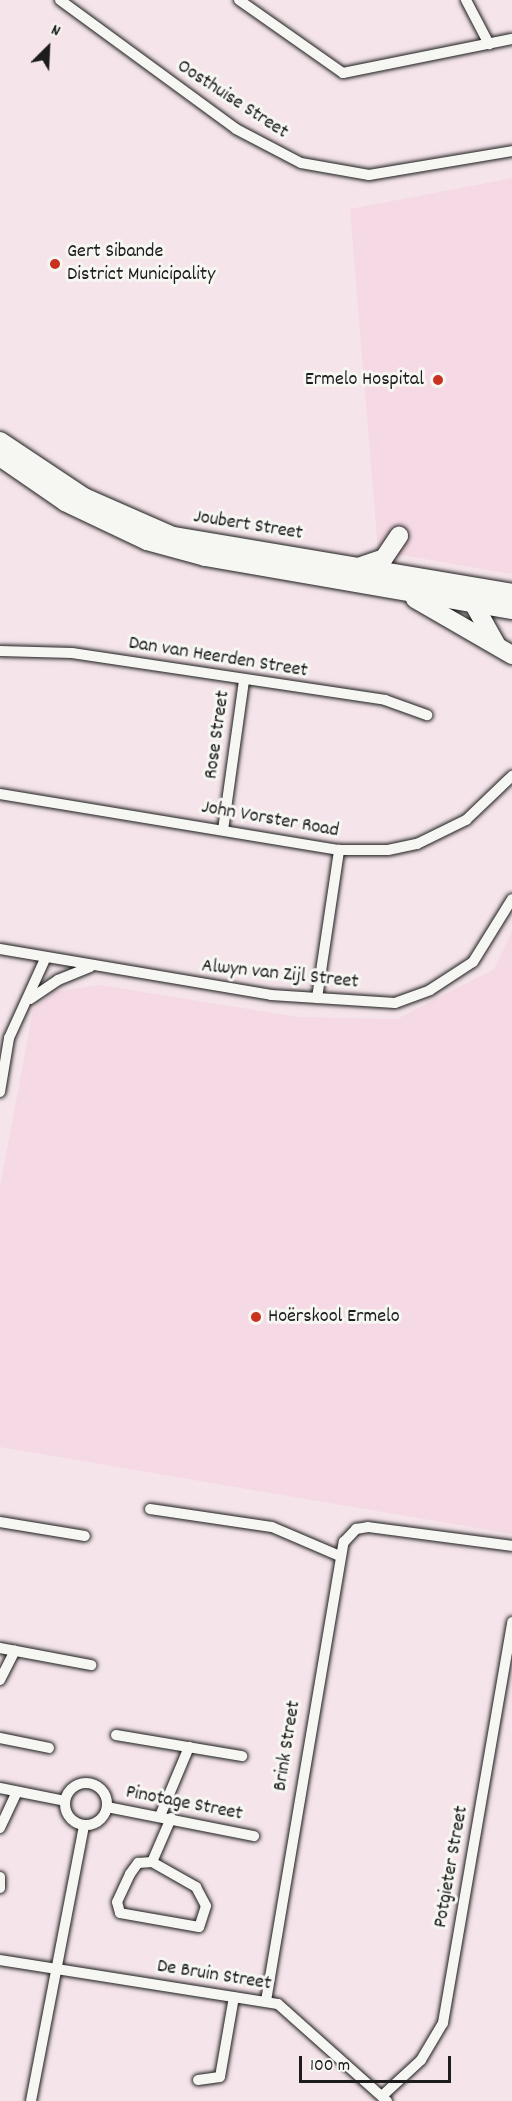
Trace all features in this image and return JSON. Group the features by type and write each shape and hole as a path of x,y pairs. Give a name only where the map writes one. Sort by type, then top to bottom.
{"highway":[{"name":"Joubert Street","path":"0,441 84,497 173,536 512,593"},
{"name":"Joubert Street","path":"0,457 72,506 147,541 404,593 512,610"},
{"path":"359,566 384,558 399,536"},
{"path":"404,593 512,655"},
{"path":"473,603 495,644"}],"street":[{"name":"Oosthuise Street","path":"60,0 73,4 236,129 301,163 369,175 512,152"},
{"path":"239,0 343,73 512,39"},
{"path":"466,0 489,44"},
{"name":"Dan van Heerden Street","path":"0,651 72,653 244,681 398,702 427,715"},
{"name":"Rose Street","path":"223,830 244,681"},
{"name":"John Vorster Road","path":"0,795 339,850 388,850 446,832 482,808 512,776"},
{"path":"317,998 339,850"},
{"name":"Alwyn van Zijl Street","path":"0,949 91,967 317,998 395,1003 430,990 481,955 512,899"},
{"path":"0,1092 9,1038 30,1000 45,959"},
{"path":"30,1000 58,980 91,967"},
{"path":"150,1509 272,1527 340,1556"},
{"path":"0,1522 85,1536"},
{"name":"Brink Street","path":"266,2001 340,1556 356,1529 383,1528 512,1546"},
{"name":"Potgieter Street","path":"385,2098 421,2060 443,2023 512,1622"},
{"path":"0,1648 91,1665"},
{"path":"0,1680 15,1651"},
{"path":"116,1735 242,1756"},
{"path":"0,1738 49,1748"},
{"path":"152,1862 189,1747"},
{"path":"91,1783 103,1791 107,1807 98,1822 84,1825 68,1815 65,1801 72,1788 91,1783"},
{"path":"0,1788 65,1801"},
{"path":"0,1828 16,1793"},
{"name":"Pinotage Street","path":"107,1807 254,1836"},
{"path":"32,2101 54,1970 84,1825"},
{"path":"152,1862 196,1887 206,1906 199,1927 120,1913 117,1902 130,1874 138,1863 152,1862"},
{"path":"0,1877 0,1888"},
{"name":"De Bruin Street","path":"0,1960 266,2001 298,2017 385,2098"},
{"path":"198,2080 220,2077 234,1997"}],"shaded area":[{"name":"Ermelo Hospital","path":"512,178 512,574 378,551 350,209"},
{"name":"Hoërskool Ermelo","path":"512,931 512,1534 0,1447 0,1187 33,1010 54,992 100,985 297,1017 397,1019 494,969"}],"place":[{"name":"Gert Sibande District Municipality","path":"55,264"},
{"name":"Ermelo Hospital","path":"438,380"},
{"name":"Hoërskool Ermelo","path":"256,1317"}]}
